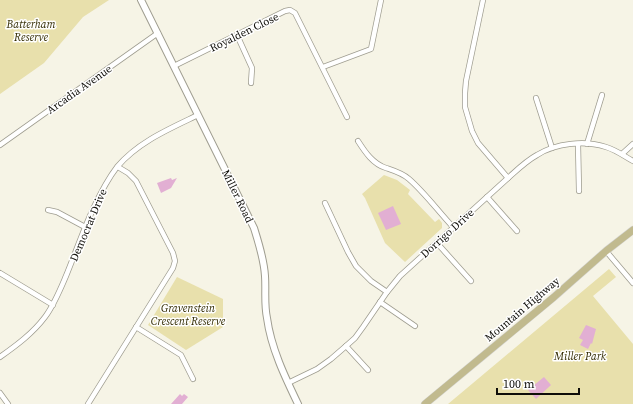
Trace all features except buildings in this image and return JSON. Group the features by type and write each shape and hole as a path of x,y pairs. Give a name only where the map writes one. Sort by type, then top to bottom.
{"main road":[{"name":"Miller Road","path":"141,0 254,228 262,257 265,276 266,317 272,344 298,404"},
{"name":"Mountain Highway","path":"425,404 554,297 606,251 633,230"}],"street":[{"path":"323,67 371,49 381,0"},
{"path":"482,0 466,81 465,107 472,131 478,143 508,178"},
{"name":"Royalden Close","path":"174,66 285,11 290,10 295,12 347,117"},
{"name":"Arcadia Avenue","path":"0,145 158,33"},
{"path":"236,35 252,68 251,83"},
{"path":"587,144 602,95"},
{"path":"536,98 552,148"},
{"name":"Democrat Drive","path":"0,357 28,336 45,317 53,305 104,186 118,167 126,158 152,138 198,115"},
{"path":"358,141 366,154 376,163 385,168 403,174 410,180 430,200 453,227"},
{"name":"Dorrigo Drive","path":"288,383 317,369 346,346 363,327 400,276 521,166 538,154 552,148 568,144 587,144 605,147 622,154 633,162"},
{"path":"578,144 579,191"},
{"path":"622,154 633,144"},
{"path":"88,404 173,268 175,261 173,253 136,181 128,173 118,167"},
{"path":"487,197 517,231"},
{"path":"325,203 356,266 371,281 387,292"},
{"path":"48,210 57,212 86,227"},
{"path":"437,242 471,281"},
{"path":"606,251 633,283"},
{"path":"0,273 53,305"},
{"path":"380,302 415,326"},
{"path":"136,327 181,355 193,379"},
{"path":"346,346 368,370"},
{"path":"0,393 8,404"}],"green space":[{"name":"Batterham Reserve","path":"0,0 109,0 83,17 44,63 0,94"},
{"path":"384,175 397,180 410,190 408,194 435,222 439,219 442,223 442,228 405,262 385,243 362,194"},
{"name":"Miller Park","path":"609,269 616,277 593,296 633,344 633,404 448,404"},
{"name":"Gravenstein Crescent Reserve","path":"177,277 223,299 223,327 186,350 148,325"}]}
